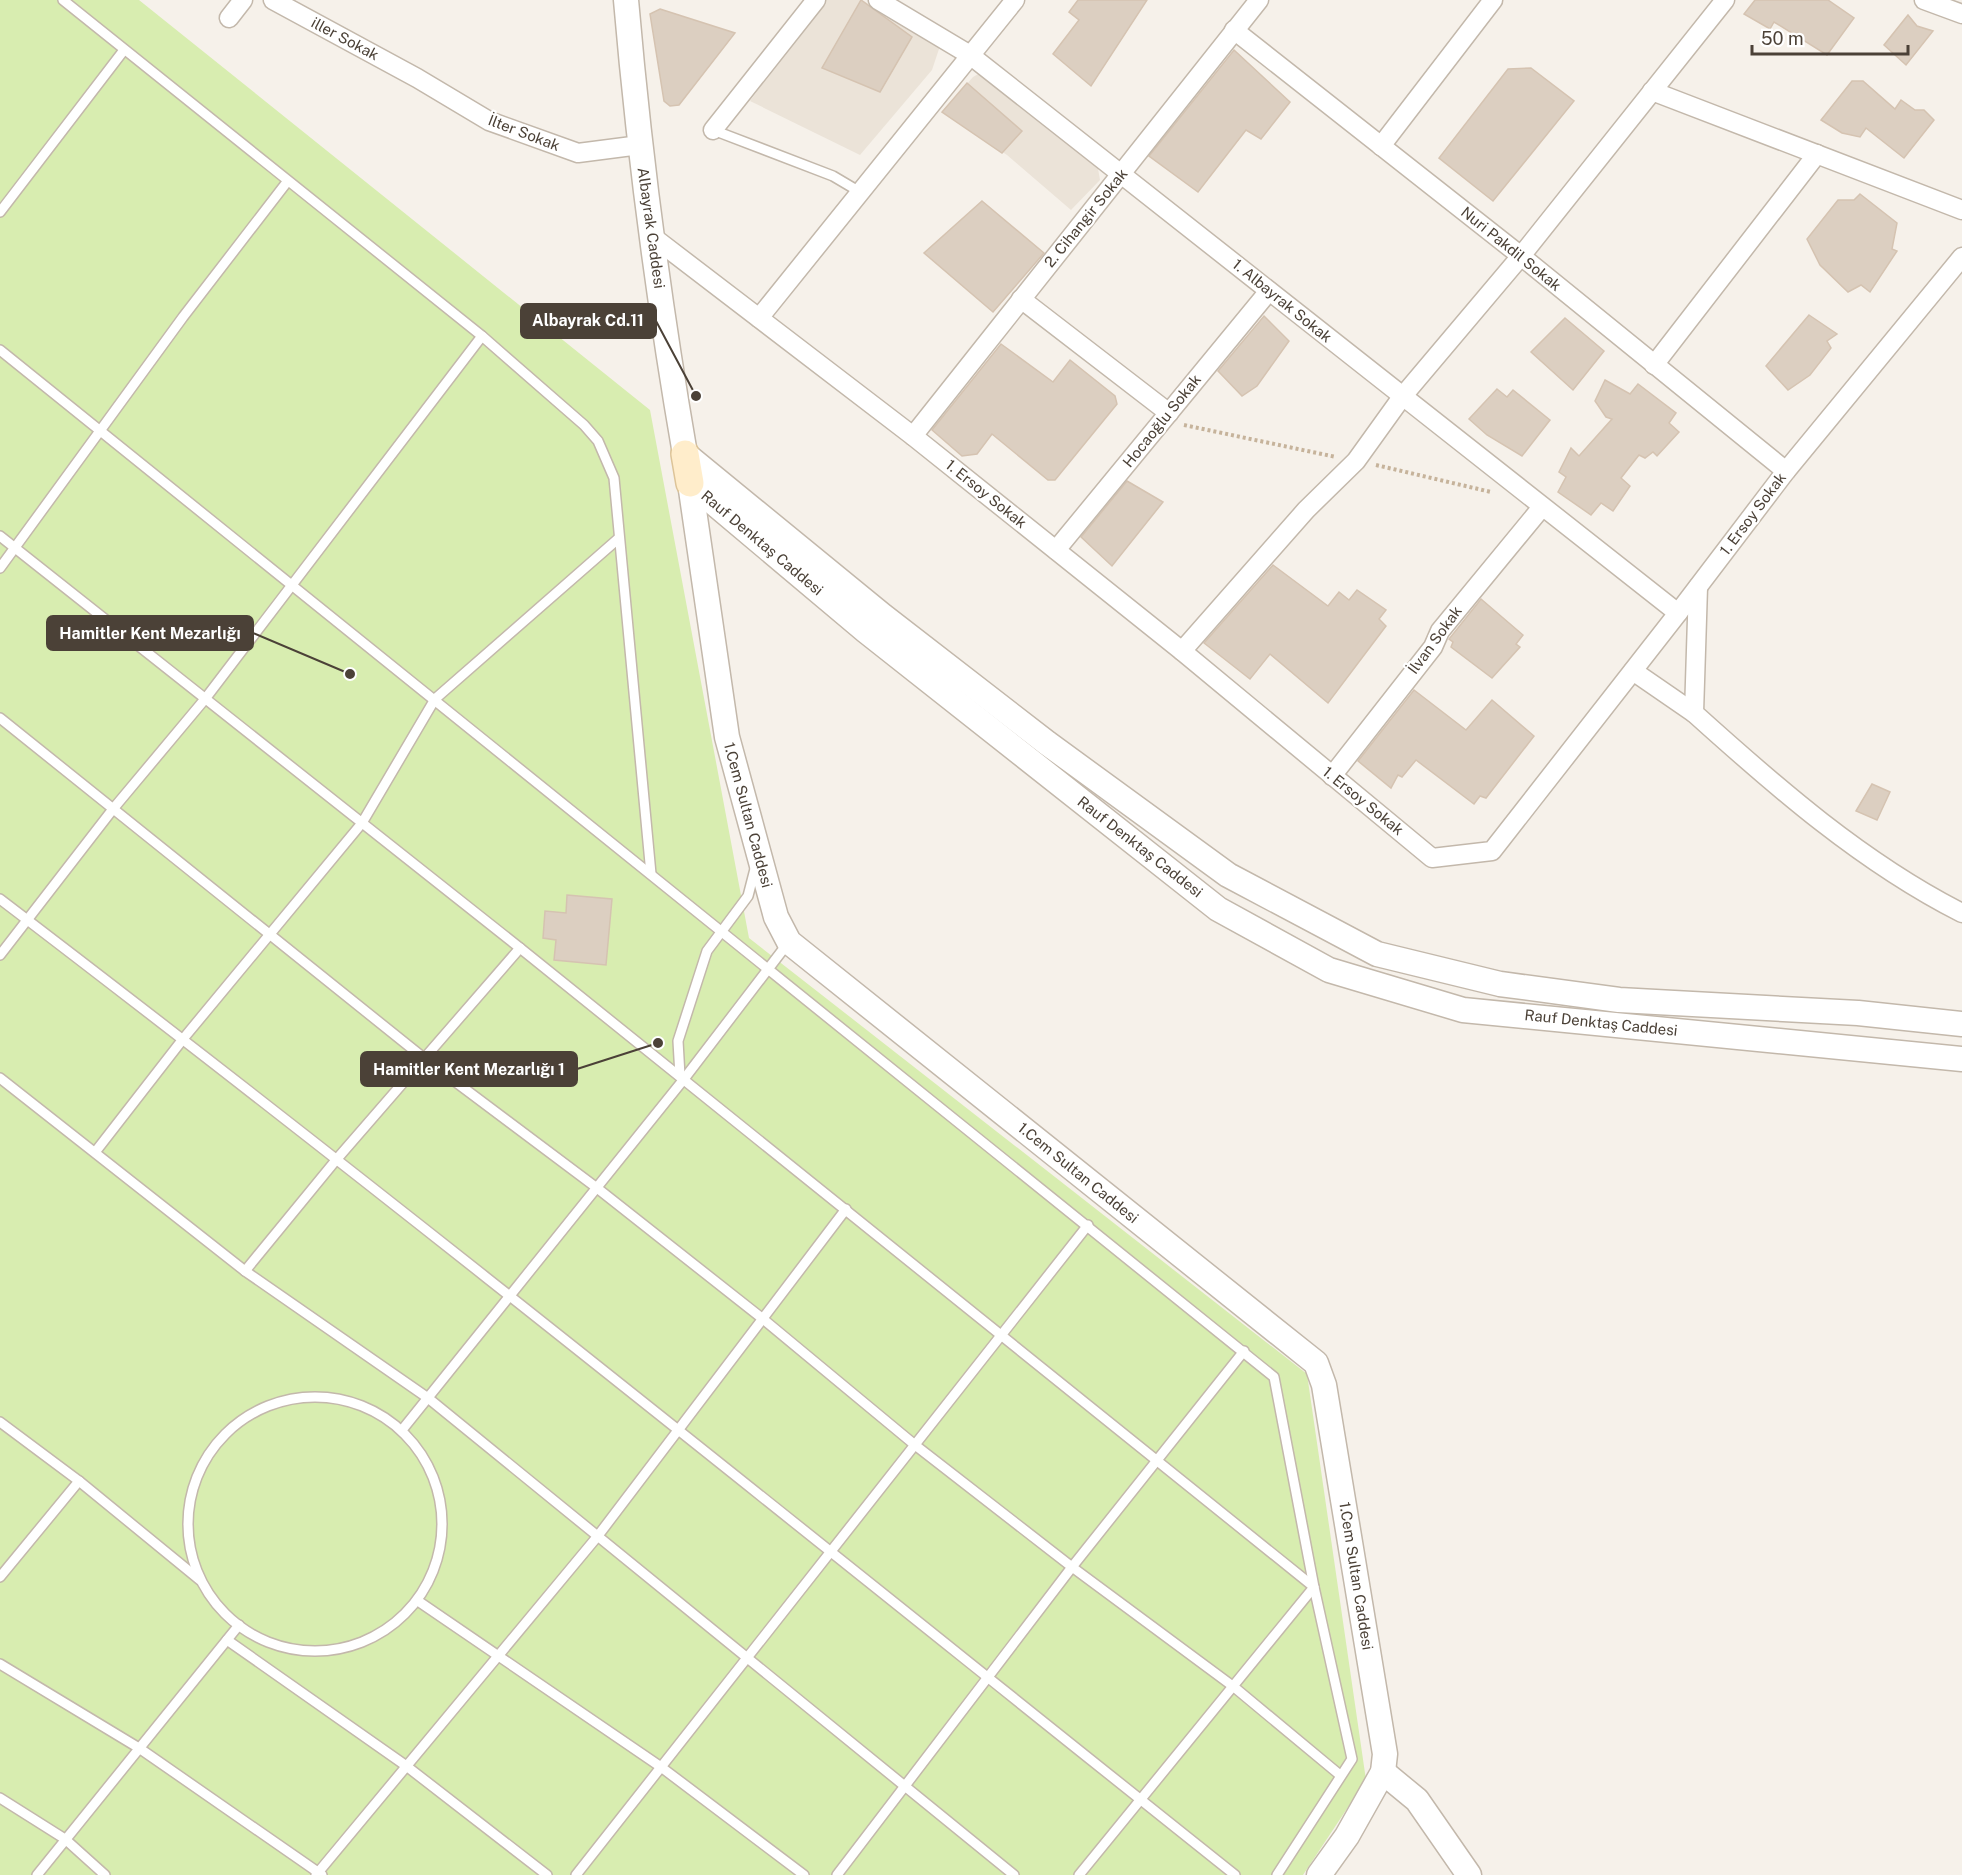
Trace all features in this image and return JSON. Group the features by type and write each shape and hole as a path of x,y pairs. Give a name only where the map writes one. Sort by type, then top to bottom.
{"main road":[{"name":"Rauf Denktaş Caddesi","path":"685,454 690,483"}],"street":[{"path":"229,18 243,0"},
{"name":"iller Sokak","path":"273,0 417,78"},
{"path":"713,130 816,0"},
{"name":"1. Albayrak Sokak","path":"878,0 970,55 1678,614"},
{"path":"759,318 1015,0"},
{"name":"2. Cihangir Sokak","path":"913,436 1259,0"},
{"path":"1380,146 1493,0"},
{"path":"1182,651 1306,510 1356,461 1402,397 1521,256 1725,0"},
{"path":"1924,0 1962,14"},
{"name":"Albayrak Caddesi","path":"628,5 640,145 669,359 685,454"},
{"name":"Nuri Pakdil Sokak","path":"1234,30 1521,256 1786,471"},
{"name":"İlter Sokak","path":"417,78 489,121 546,144 578,153 640,145"},
{"path":"1652,91 1962,210"},
{"path":"1654,365 1817,154"},
{"name":"1. Ersoy Sokak","path":"653,237 913,436 1182,651 1432,858 1492,851 1678,614 1786,471 1962,257"},
{"name":"Hocaoğlu Sokak","path":"1056,550 1269,291"},
{"path":"1022,299 1169,413"},
{"name":"Rauf Denktaş Caddesi","path":"685,454 892,623 1047,743 1218,868 1377,954 1500,984 1619,1000 1858,1013 1962,1024"},
{"name":"Rauf Denktaş Caddesi","path":"690,483 866,632 1218,909 1329,970 1463,1010 1962,1059"},
{"name":"1.Cem Sultan Caddesi","path":"690,483 727,737 776,917 789,942 1316,1363 1324,1385 1385,1754 1383,1772 1347,1836 1319,1875"},
{"name":"İlvan Sokak","path":"1332,776 1433,647 1440,631 1542,507"},
{"path":"1694,713 1698,587"},
{"path":"1633,671 1694,713 1740,755 1832,829 1919,891 1962,913"},
{"path":"1383,1772 1416,1800 1469,1875"}],"lane":[{"path":"63,0 287,182 482,336 584,425 598,441 614,478 651,874"},
{"path":"0,212 124,50"},
{"path":"713,130 833,176 860,192"},
{"path":"0,568 287,182"},
{"path":"0,955 113,809 206,699 482,336"},
{"path":"0,350 1274,1377 1314,1587 1352,1759 1277,1875"},
{"path":"0,536 520,948 1314,1587"},
{"path":"96,1151 183,1039 362,823 435,699 619,538"},
{"path":"0,718 424,1059 597,1188 763,1319 915,1445 1072,1567 1234,1687 1340,1775"},
{"path":"682,1078 678,1041 707,951 748,896 759,854"},
{"path":"0,899 183,1039 1235,1875"},
{"path":"402,1430 597,1188 789,942"},
{"path":"245,1270 336,1160 520,948"},
{"path":"0,1078 245,1270 428,1398 1014,1875"},
{"path":"0,1664 139,1748 319,1874 405,1765 597,1537 846,1209"},
{"path":"576,1875 1088,1225"},
{"path":"837,1875 1072,1567 1244,1351"},
{"path":"332,1397 369,1408 402,1430 426,1459 440,1494 443,1532 436,1568 418,1601 387,1631 348,1649 306,1653 265,1643 239,1625 213,1602 200,1580 189,1543 189,1504 201,1466 224,1435 256,1411 293,1398 332,1397"},
{"path":"0,1422 79,1481 200,1580"},
{"path":"0,1577 79,1481"},
{"path":"1079,1875 1314,1587"},
{"path":"418,1601 495,1656 661,1767 804,1875"},
{"path":"37,1875 239,1625"},
{"path":"227,1641 405,1765 547,1875"},
{"path":"0,1798 65,1839 105,1875"}],"shaded area":[{"path":"823,0 862,0 940,46 932,70 860,155 750,101"},
{"path":"982,72 1097,163 1100,180 1071,210 1007,155 942,112 973,77"}],"green space":[{"path":"0,0 139,0 650,410 749,938 1307,1374 1366,1780 1303,1875 0,1875"}],"building":[{"path":"861,0 912,37 880,92 822,68"},
{"path":"1078,0 1147,0 1091,86 1053,54 1079,20 1069,12"},
{"path":"1755,0 1828,0 1854,18 1827,55 1774,22 1770,29 1744,14"},
{"path":"660,9 735,33 679,105 670,106 664,101 650,14"},
{"path":"1908,15 1917,26 1933,31 1906,65 1884,45"},
{"path":"1234,50 1290,102 1261,139 1246,130 1198,192 1149,156"},
{"path":"1531,68 1574,101 1493,201 1439,158 1508,69"},
{"path":"1852,81 1863,81 1895,109 1901,100 1915,110 1924,110 1934,120 1904,158 1866,128 1860,137 1842,133 1821,120"},
{"path":"967,83 1022,131 1002,153 942,112"},
{"path":"1860,194 1897,223 1892,249 1897,251 1870,292 1861,285 1848,292 1820,265 1807,239 1838,200 1854,200"},
{"path":"982,201 1044,253 993,312 924,253"},
{"path":"1809,315 1837,334 1827,341 1831,348 1810,375 1788,390 1766,366"},
{"path":"1264,316 1289,341 1257,386 1242,396 1218,371"},
{"path":"1565,318 1604,351 1573,390 1531,352"},
{"path":"1001,344 1053,382 1070,360 1115,396 1117,404 1055,480 1048,480 992,434 977,454 962,456 932,430"},
{"path":"1605,380 1630,394 1638,384 1676,413 1669,423 1679,432 1657,456 1653,452 1645,458 1639,455 1621,478 1630,486 1613,511 1601,503 1591,515 1558,492 1566,477 1559,472 1571,448 1579,456 1612,419 1606,417 1595,401"},
{"path":"1497,389 1507,397 1513,390 1550,420 1522,456 1487,435 1469,419"},
{"path":"1127,481 1163,502 1112,566 1081,537"},
{"path":"1273,565 1328,606 1339,592 1349,600 1357,590 1386,610 1379,619 1386,626 1328,703 1270,654 1250,679 1204,643"},
{"path":"1481,599 1523,635 1516,644 1520,647 1492,678 1451,647 1453,642 1449,639"},
{"path":"1414,690 1466,730 1492,700 1534,736 1486,798 1480,796 1474,804 1416,760 1402,777 1398,775 1391,788 1358,761"},
{"path":"1872,784 1890,792 1877,820 1856,811"},
{"path":"567,895 612,899 606,965 554,960 556,940 543,938 545,911 566,913"}],"place":[{"name":"Albayrak Cd.11","path":"696,396"},
{"name":"Hamitler Kent Mezarlığı","path":"350,674"},
{"name":"Hamitler Kent Mezarlığı 1","path":"658,1043"}]}
